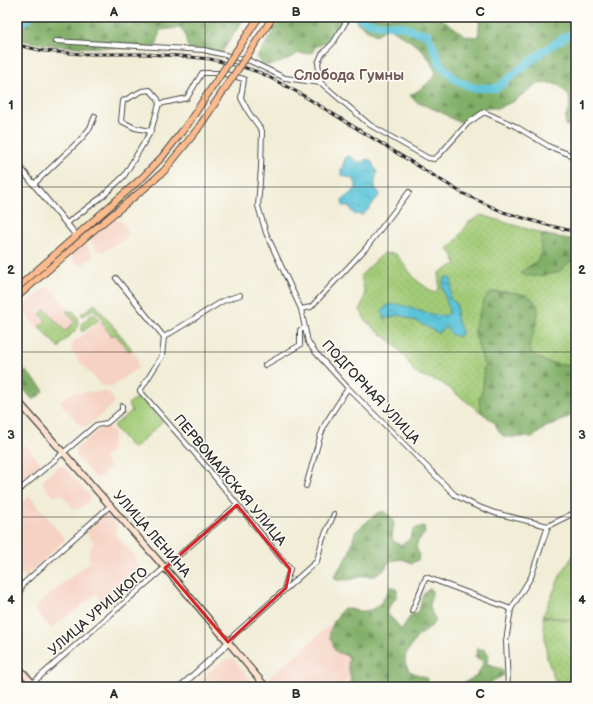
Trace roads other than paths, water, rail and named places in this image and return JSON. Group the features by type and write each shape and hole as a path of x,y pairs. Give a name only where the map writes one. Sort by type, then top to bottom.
{"main road":[{"path":"17,288 144,176 162,157 187,124 259,17"},
{"path":"17,296 164,171 197,130 273,17"},
{"name":"УЛИЦА ЛЕНИНА","path":"17,400 111,505 266,687"},
{"path":"17,666 32,686"}],"street":[{"path":"321,83 318,63 322,54 333,44 349,17"},
{"path":"55,41 204,50 250,61 285,78 321,83 370,125 428,158 434,159 439,156 468,123 484,112 515,126 550,147 576,157"},
{"name":"ПОДГОРНАЯ УЛИЦА","path":"159,104 187,98 202,73 222,73 244,79 241,98 249,113 262,131 258,206 266,233 301,309 308,342 348,388 455,495 474,505 495,513 548,526"},
{"path":"67,223 104,196 124,176 151,131 159,104 158,99 150,90 142,91 123,101 120,121 135,128 151,131"},
{"path":"34,184 90,128 95,116"},
{"path":"17,164 76,235"},
{"path":"301,309 311,307 366,248 409,192"},
{"path":"116,278 164,337 223,301 240,295"},
{"path":"265,365 300,345 300,330 305,328"},
{"name":"ПЕРВОМАЙСКАЯ УЛИЦА","path":"164,337 162,356 140,391 205,465 290,569 285,585 286,588"},
{"path":"306,486 325,424 348,388"},
{"path":"17,492 63,451 96,425 107,423 122,410 122,406"},
{"path":"17,600 23,584 111,505"},
{"name":"УЛИЦА УРИЦКОГО","path":"32,686 87,634 237,505"},
{"path":"508,687 506,641 511,609 531,577 548,526 576,512"},
{"path":"180,687 222,650 234,635 317,561 322,541 334,514"},
{"path":"412,611 426,577 511,609"}],"water":[{"path":"348,156 360,163 367,159 371,161 377,172 375,186 380,194 368,210 362,215 354,214 349,206 343,206 342,200 356,189 356,184 353,179 341,175 341,170 346,157"},
{"path":"445,277 452,280 450,299 456,303 456,317 462,332 459,337 451,334 445,327 438,333 416,321 399,315 385,319 382,311 386,307 396,304 437,315 445,316 448,314 449,310 442,286"}],"waterway":[{"path":"17,26 30,17"},
{"path":"357,17 373,24 403,26 416,32 428,34 440,64 456,80 474,88 497,88 552,45 572,33 576,34"}],"railway":[{"path":"17,45 44,51 81,54 146,54 210,59 261,73 299,93 462,193 503,212 576,232"}],"district":[{"name":"Слобода Гумны","path":"349,75"}]}
